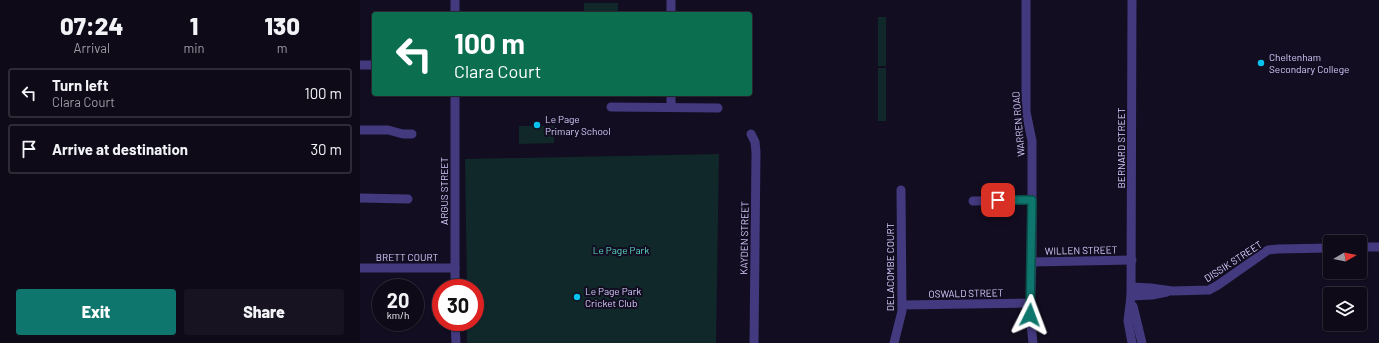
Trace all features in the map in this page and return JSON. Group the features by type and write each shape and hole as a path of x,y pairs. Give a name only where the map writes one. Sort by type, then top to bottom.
{"street":[{"path":"455,0 455,12"},
{"path":"671,0 671,12"},
{"name":"WARREN ROAD","path":"1026,0 1026,112 1032,141 1032,262 1030,315 1033,343"},
{"name":"BERNARD STREET","path":"1132,0 1132,260 1128,321 1132,343"},
{"path":"360,65 372,65"},
{"name":"ARGUS STREET","path":"455,96 455,279"},
{"path":"670,96 670,108"},
{"path":"611,107 718,108"},
{"path":"360,130 388,130 412,134"},
{"name":"KAYDEN STREET","path":"751,134 755,142 756,152 754,343"},
{"name":"DELACOMBE COURT","path":"894,343 901,316 902,305 901,190"},
{"path":"360,198 408,198"},
{"path":"973,201 1032,200"},
{"path":"1367,247 1379,247"},
{"name":"DISSIK STREET","path":"1131,292 1152,295 1172,291 1204,291 1214,288 1268,250 1323,248"},
{"name":"WILLEN STREET","path":"1032,262 1132,260"},
{"name":"BRETT COURT","path":"360,268 455,268"},
{"name":"BERNARD STREET","path":"1131,292 1142,343"},
{"name":"OSWALD STREET","path":"902,305 1031,303"},
{"path":"456,331 456,343"}],"green space":[{"path":"584,3 618,3 618,12 584,12"},
{"path":"878,17 886,17 886,66 878,66"},
{"path":"878,68 886,68 886,121 878,121"},
{"path":"519,126 554,126 554,143 519,144"},
{"name":"Le Page Park","path":"719,154 716,343 467,343 467,331 484,331 484,279 467,279 465,159"}],"place":[{"name":"Cheltenham Secondary College","path":"1261,63"},
{"name":"Le Page Primary School","path":"537,125"},
{"name":"Le Page Park Cricket Club","path":"577,297"}],"route":[{"path":"998,200 1032,200 1030,315"}]}
